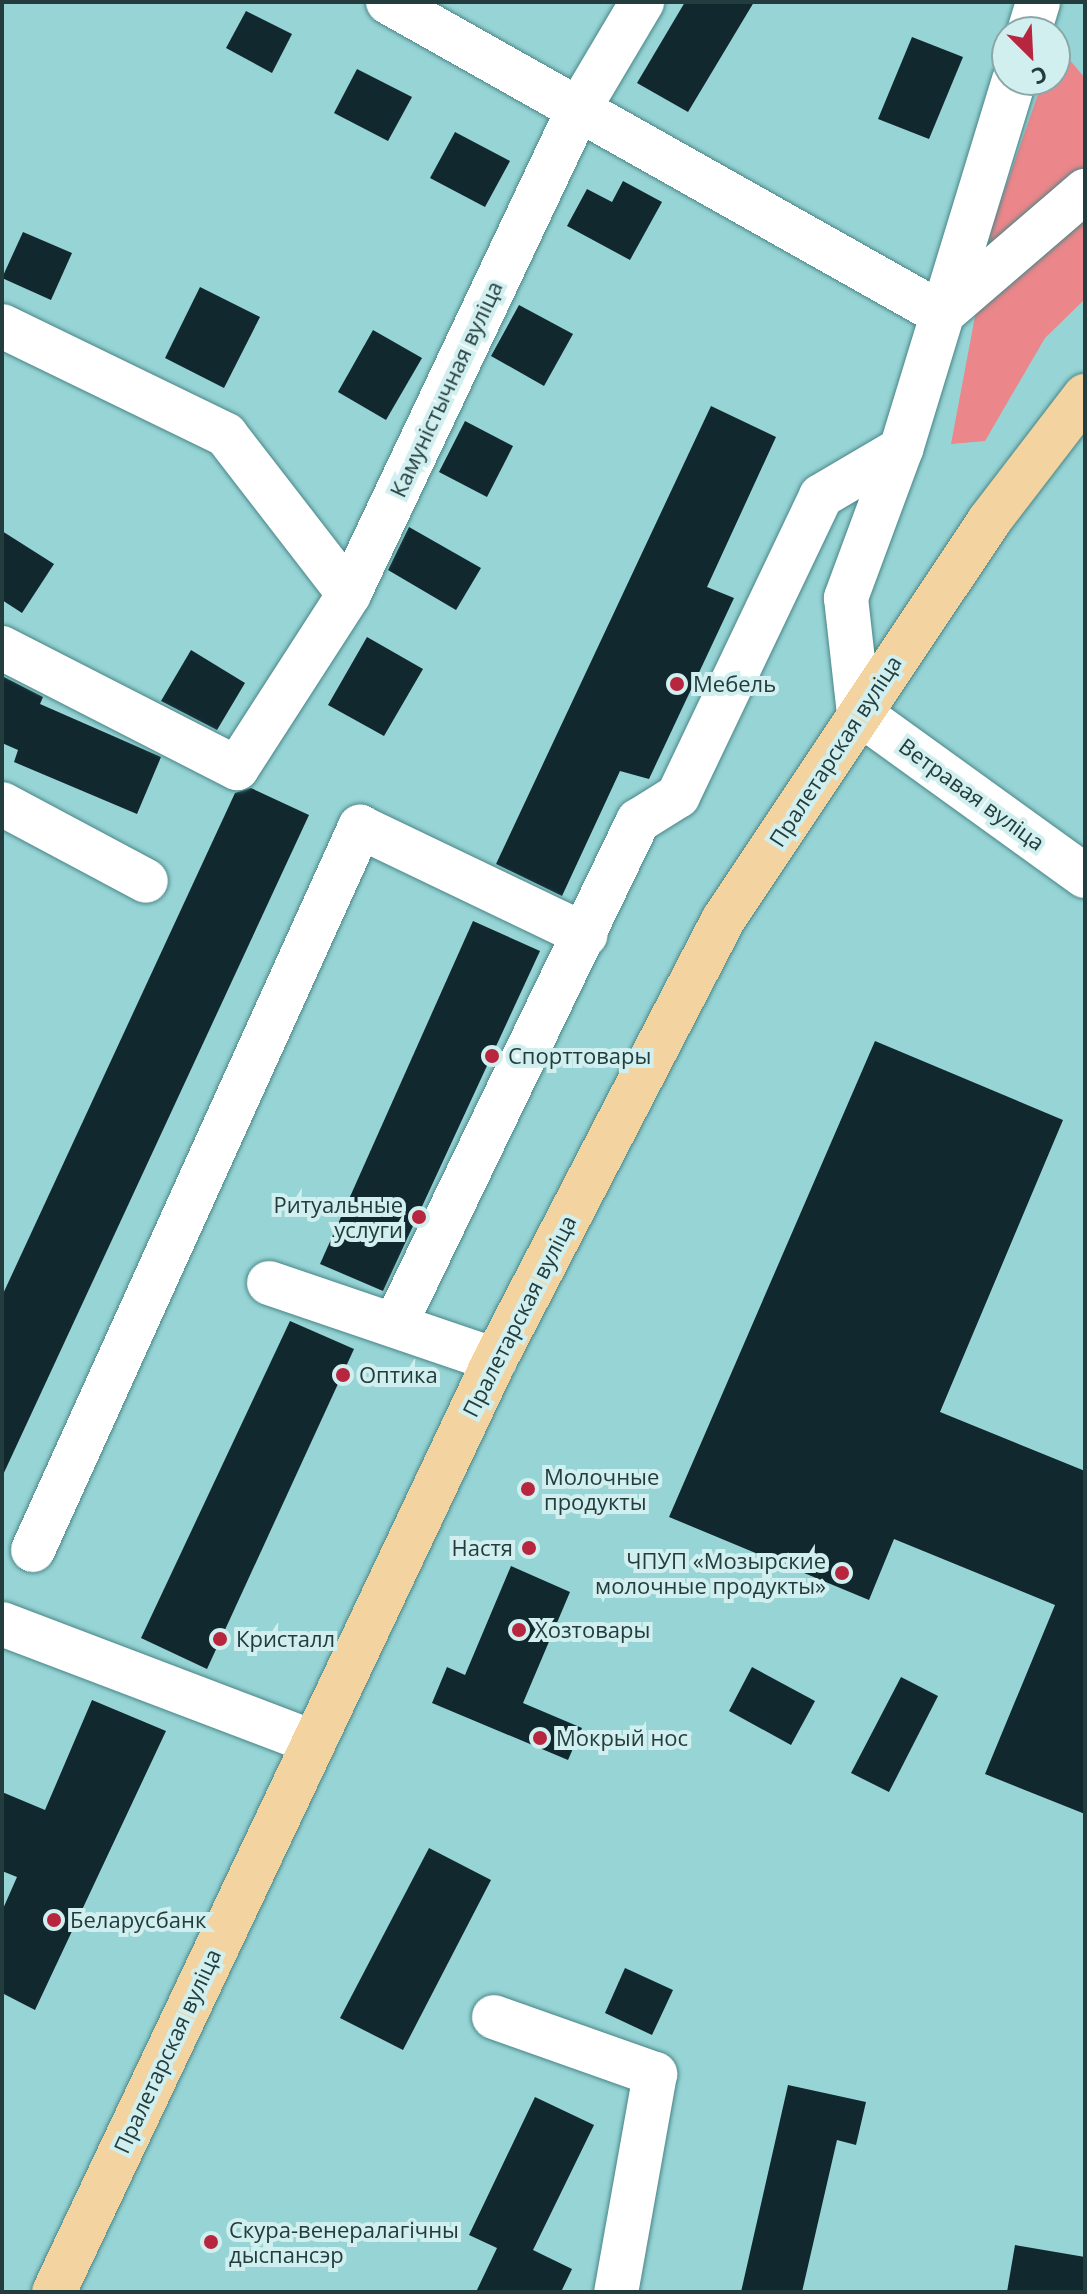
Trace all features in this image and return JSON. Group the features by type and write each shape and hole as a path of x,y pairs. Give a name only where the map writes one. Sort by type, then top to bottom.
{"main road":[{"name":"Пралетарская вуліца","path":"54,2292 495,1360 723,920 989,521 1085,396"}],"street":[{"path":"388,2 942,314"},
{"name":"Камуністычная вуліца","path":"2,648 237,768 349,594 578,110 642,2"},
{"path":"859,713 846,598 901,449 1009,96"},
{"path":"942,314 1085,191"},
{"path":"2,326 226,435 349,594"},
{"path":"395,1325 638,821 678,796 821,496 901,449"},
{"name":"Ветравая вуліца","path":"859,713 1085,876"},
{"path":"2,804 146,881"},
{"path":"33,1550 360,827 585,935"},
{"path":"269,1283 495,1360"},
{"path":"2,1624 312,1742"},
{"path":"494,2017 655,2074 616,2292"}],"shaded area":[{"path":"1071,62 1085,78 1085,299 1045,338 985,441 951,444 992,226 1037,96 1071,96"}],"building":[{"path":"685,2 754,2 688,112 637,83"},
{"path":"246,11 292,34 272,73 226,48"},
{"path":"912,37 963,57 929,139 878,119"},
{"path":"357,69 412,97 388,141 334,113"},
{"path":"455,132 510,161 485,207 430,178"},
{"path":"623,181 662,202 630,260 567,226 587,189 612,202"},
{"path":"23,232 72,253 51,300 2,278"},
{"path":"200,287 260,317 224,388 165,358"},
{"path":"519,305 573,334 544,386 491,356"},
{"path":"373,330 422,358 386,420 338,392"},
{"path":"711,406 776,437 707,587 734,598 649,779 620,771 562,896 496,864"},
{"path":"465,421 513,446 487,497 439,472"},
{"path":"409,527 481,568 456,610 388,570"},
{"path":"2,531 54,564 22,613 2,600"},
{"path":"367,637 423,669 384,736 328,705"},
{"path":"191,650 245,683 217,730 161,701"},
{"path":"2,676 43,697 40,704 161,757 137,814 14,762 18,750 2,743"},
{"path":"251,788 309,815 2,1477 2,1296 235,793"},
{"path":"473,921 540,951 383,1291 320,1264"},
{"path":"875,1041 1063,1120 940,1412 1085,1471 1085,1814 985,1774 1055,1605 894,1539 869,1600 669,1517"},
{"path":"290,1321 354,1349 207,1669 141,1638"},
{"name":"Хозтовары","path":"511,1566 570,1592 523,1703 582,1728 568,1760 432,1703 447,1667 465,1675"},
{"path":"752,1667 815,1701 791,1745 729,1711"},
{"path":"901,1677 938,1696 889,1792 851,1773"},
{"path":"92,1700 166,1731 35,2010 2,1993 2,1911 17,1877 2,1871 2,1792 45,1810"},
{"path":"429,1848 491,1880 403,2050 340,2018"},
{"path":"625,1968 673,1990 652,2035 605,2013"},
{"path":"788,2085 866,2102 856,2145 837,2140 802,2292 741,2292"},
{"path":"535,2097 594,2125 533,2250 572,2269 561,2292 476,2292 497,2248 469,2235"},
{"path":"1015,2245 1085,2257 1085,2292 1007,2292"}],"place":[{"name":"Мебель","path":"677,684"},
{"name":"Спорттовары","path":"492,1056"},
{"name":"Ритуальные услуги","path":"419,1217"},
{"name":"Оптика","path":"343,1375"},
{"name":"Молочные продукты","path":"528,1489"},
{"name":"Настя","path":"529,1548"},
{"name":"ЧПУП «Мозырские молочные продукты»","path":"842,1573"},
{"name":"Хозтовары","path":"519,1630"},
{"name":"Кристалл","path":"220,1639"},
{"name":"Мокрый нос","path":"540,1738"},
{"name":"Беларусбанк","path":"54,1920"},
{"name":"Скура-венералагічны дыспансэр","path":"211,2242"}]}
